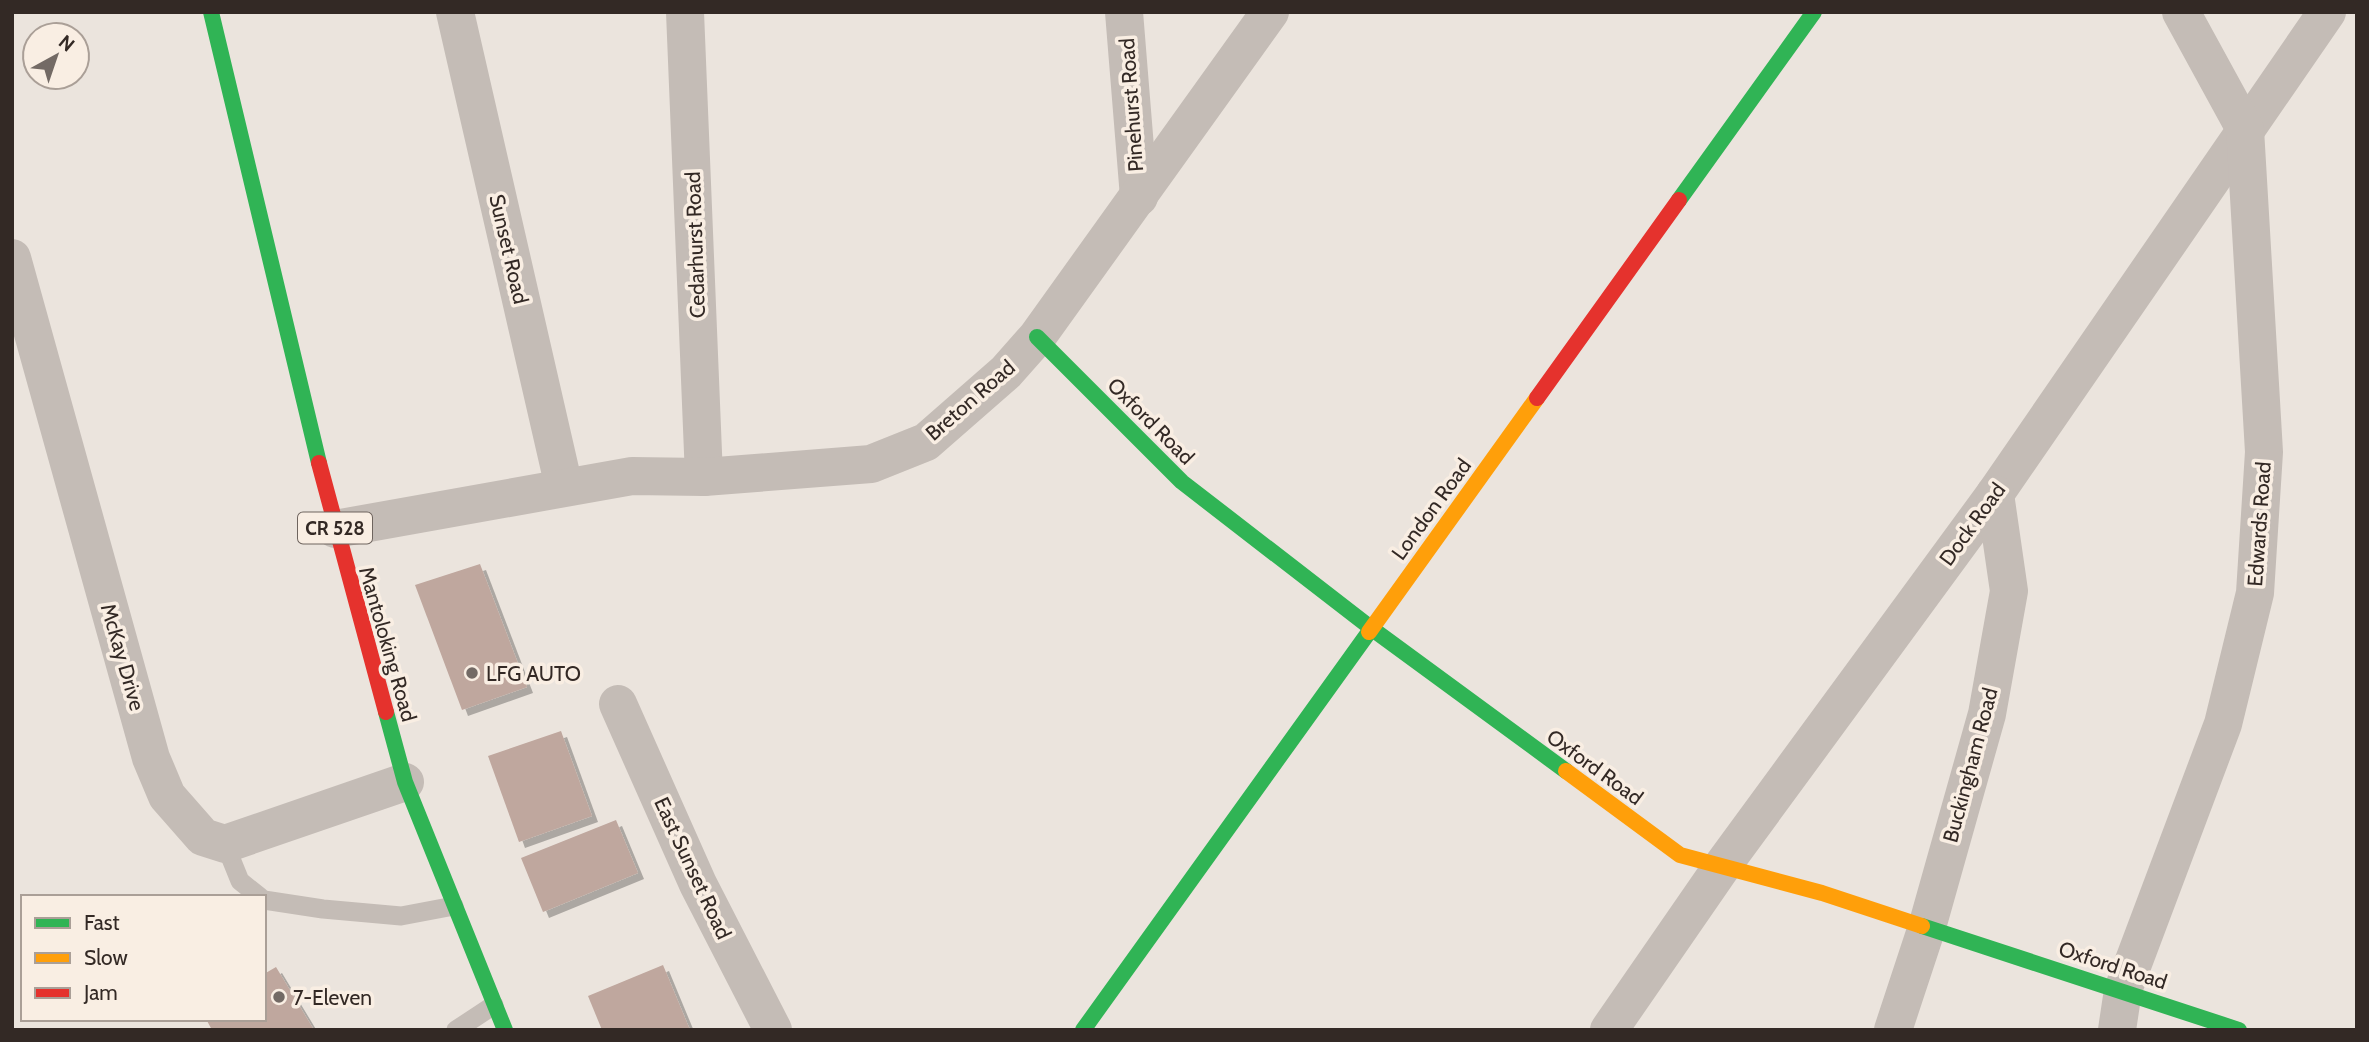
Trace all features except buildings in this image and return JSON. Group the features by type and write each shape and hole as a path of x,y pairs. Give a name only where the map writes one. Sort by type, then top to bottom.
{"street":[{"name":"Mantoloking Road","path":"211,12 335,529 405,782 505,1030"},
{"name":"Sunset Road","path":"455,12 564,486"},
{"name":"Cedarhurst Road","path":"685,12 704,477"},
{"name":"Pinehurst Road","path":"1124,12 1139,197"},
{"name":"Breton Road","path":"335,529 564,486 632,477 704,477 871,464 926,442 1006,372 1037,337 1270,12"},
{"name":"London Road","path":"1083,1030 1814,12"},
{"name":"Edwards Road","path":"2118,1030 2123,990 2223,724 2255,593 2264,452 2245,129 2181,12"},
{"name":"Dock Road","path":"1609,1030 1723,865 1995,494 2327,12"},
{"name":"McKay Drive","path":"12,258 17,297 151,758 167,796 203,837 225,844"},
{"name":"Oxford Road","path":"1037,337 1182,482 1371,628 1680,855 1723,865 1927,927 2239,1030"},
{"name":"Buckingham Road","path":"1893,1030 1927,927 1987,714 2009,591 1995,494"},
{"name":"East Sunset Road","path":"618,704 698,884 773,1030"},
{"path":"225,844 405,782"}],"lane":[{"path":"225,844 240,881 258,895"},
{"path":"266,900 401,916 454,906"},
{"path":"456,1030 494,1005"}],"traffic: fast":[{"path":"211,12 319,463"},
{"path":"1679,200 1814,12"},
{"path":"1037,337 1182,482 1371,628 1566,771"},
{"path":"1083,1030 1369,632"},
{"path":"386,712 405,782 505,1030"},
{"path":"1922,926 2239,1030"}],"traffic: slow":[{"path":"1369,632 1537,398"},
{"path":"1566,771 1680,855 1822,893 1922,926"}],"traffic: jam":[{"path":"1537,398 1679,200"},
{"path":"319,463 386,712"}],"place":[{"name":"LFG AUTO","path":"472,673"},
{"name":"7-Eleven","path":"279,997"}]}
